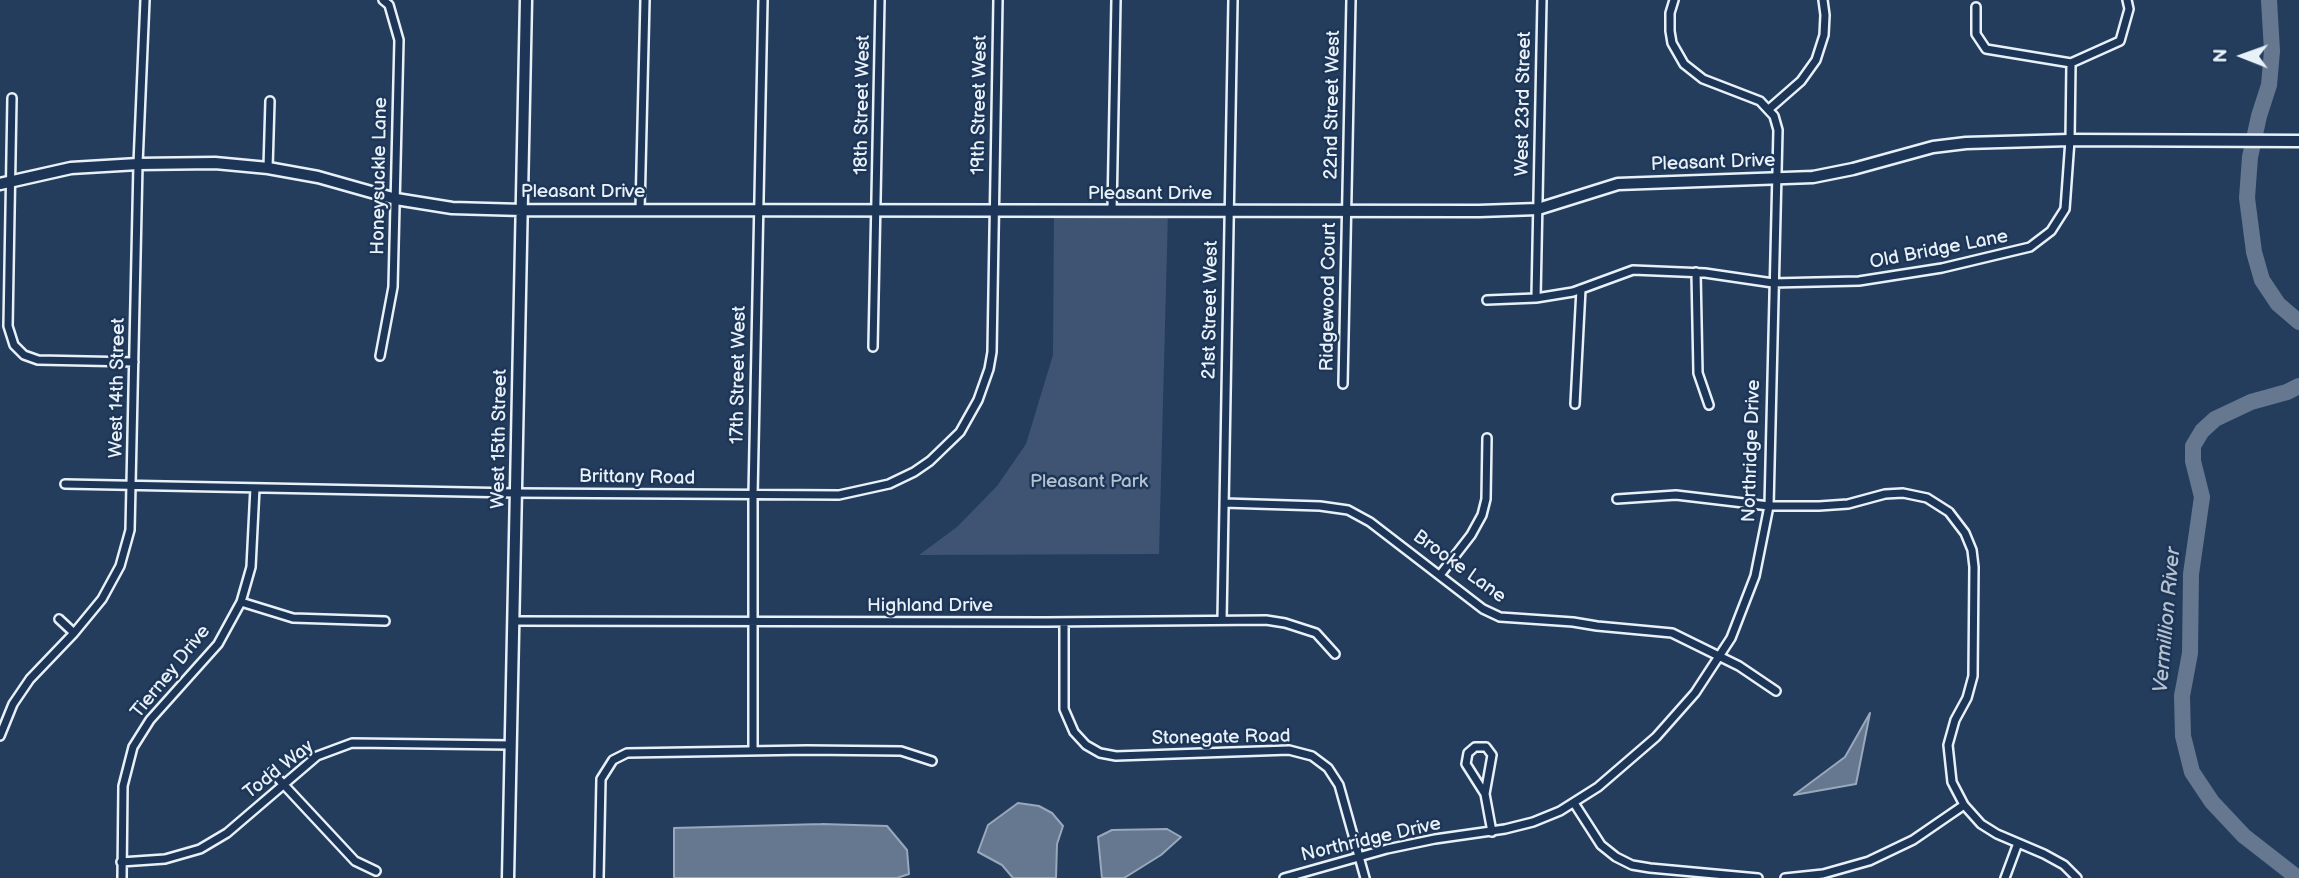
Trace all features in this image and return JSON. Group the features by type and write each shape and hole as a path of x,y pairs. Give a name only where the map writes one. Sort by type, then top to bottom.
{"street":[{"name":"West 14th Street","path":"0,736 13,704 30,679 75,633 102,599 120,566 130,530 138,164 145,0"},
{"name":"West 15th Street","path":"508,878 526,0"},
{"path":"640,210 645,0"},
{"name":"17th Street West","path":"753,750 752,495 763,0"},
{"name":"18th Street West","path":"873,347 880,0"},
{"name":"19th Street West","path":"994,211 998,0"},
{"path":"1112,211 1116,0"},
{"name":"21st Street West","path":"1222,620 1233,0"},
{"name":"22nd Street West","path":"1346,212 1351,0"},
{"name":"West 23rd Street","path":"1536,299 1542,0"},
{"path":"1674,0 1670,13 1670,31 1672,43 1684,64 1703,79 1755,98 1769,109 1801,81 1816,60 1824,35 1823,0"},
{"path":"1976,7 1976,34 1986,49 2071,63 2120,41 2129,9 2127,0"},
{"name":"Honeysuckle Lane","path":"380,356 393,287 396,199 399,40 388,2"},
{"name":"Old Bridge Lane","path":"1487,300 1536,299 1581,289 1633,270 1696,272 1773,283 1859,281 1942,268 2030,247 2051,232 2065,209 2070,141 2071,63"},
{"path":"12,98 8,326 14,345 24,355 38,360 134,362"},
{"path":"268,168 270,101"},
{"name":"Northridge Drive","path":"1284,878 1422,841 1492,832 1533,822 1574,803 1598,787 1656,737 1683,708 1721,656 1741,616 1755,576 1769,506 1776,178 1779,162 1778,131 1769,109"},
{"name":"Pleasant Drive","path":"0,184 71,168 215,163 268,168 318,177 396,199 452,208 1346,212 1538,209 1618,184 1813,177 1933,147 1966,143 2299,141"},
{"name":"Brittany Road","path":"65,484 752,495 839,495 879,488 900,480 930,461 960,432 984,387 992,352 994,211"},
{"name":"Ridgewood Court","path":"1343,384 1346,212"},
{"path":"1696,272 1698,373 1709,405"},
{"path":"1575,404 1581,289"},
{"path":"1440,575 1471,536 1482,515 1486,499 1487,438"},
{"name":"Tierney Drive","path":"122,878 122,786 133,747 150,720 218,645 242,602 251,567 255,488"},
{"path":"1617,499 1676,495 1769,506 1828,506 1885,494 1911,494 1935,502 1949,512 1961,525 1969,541 1973,559 1974,663 1969,693 1951,731 1948,757 1952,782 1964,805 1986,828 2064,865 2077,878"},
{"name":"Brooke Lane","path":"1224,503 1320,506 1348,510 1370,522 1483,609 1500,617 1672,633 1721,656 1776,691"},
{"path":"242,602 293,618 385,621"},
{"path":"59,618 75,633"},
{"name":"Highland Drive","path":"513,621 1266,620 1316,632 1335,654"},
{"name":"Stonegate Road","path":"1064,622 1065,709 1069,725 1086,744 1105,754 1121,756 1289,750 1317,759 1328,768 1339,785 1365,878"},
{"name":"Todd Way","path":"121,862 165,859 200,849 227,833 317,756 352,743 511,745"},
{"path":"1485,794 1466,764 1468,752 1475,747 1486,747 1492,755 1485,794 1492,832"},
{"path":"599,878 601,779 612,760 628,753 901,751 932,761"},
{"path":"272,772 355,861 376,871"},
{"path":"1574,803 1601,845 1632,865 1758,878"},
{"path":"1785,878 1837,871 1882,855 1913,840 1964,805"},
{"path":"2005,878 2018,843"}],"green space":[{"name":"Pleasant Park","path":"1054,211 1168,211 1159,554 919,555 957,527 997,486 1026,444 1053,355"}],"shaded area":[{"path":"1870,713 1856,784 1794,795 1845,757"},
{"path":"1018,803 1039,806 1052,813 1063,826 1057,844 1056,878 1013,878 1002,865 978,852 988,825"},
{"path":"822,824 887,826 907,850 909,874 897,878 674,878 674,828"},
{"path":"1167,829 1181,837 1161,855 1124,878 1102,878 1098,837 1112,830"}],"waterway":[{"name":"Vermillion River","path":"2269,0 2272,51 2269,85 2250,157 2247,198 2254,252 2262,280 2278,304 2299,322"},
{"name":"Vermillion River","path":"2298,878 2244,836 2212,802 2192,772 2183,736 2182,696 2190,653 2191,574 2202,497 2193,461 2193,446 2202,431 2215,419 2251,402 2299,386"}]}
